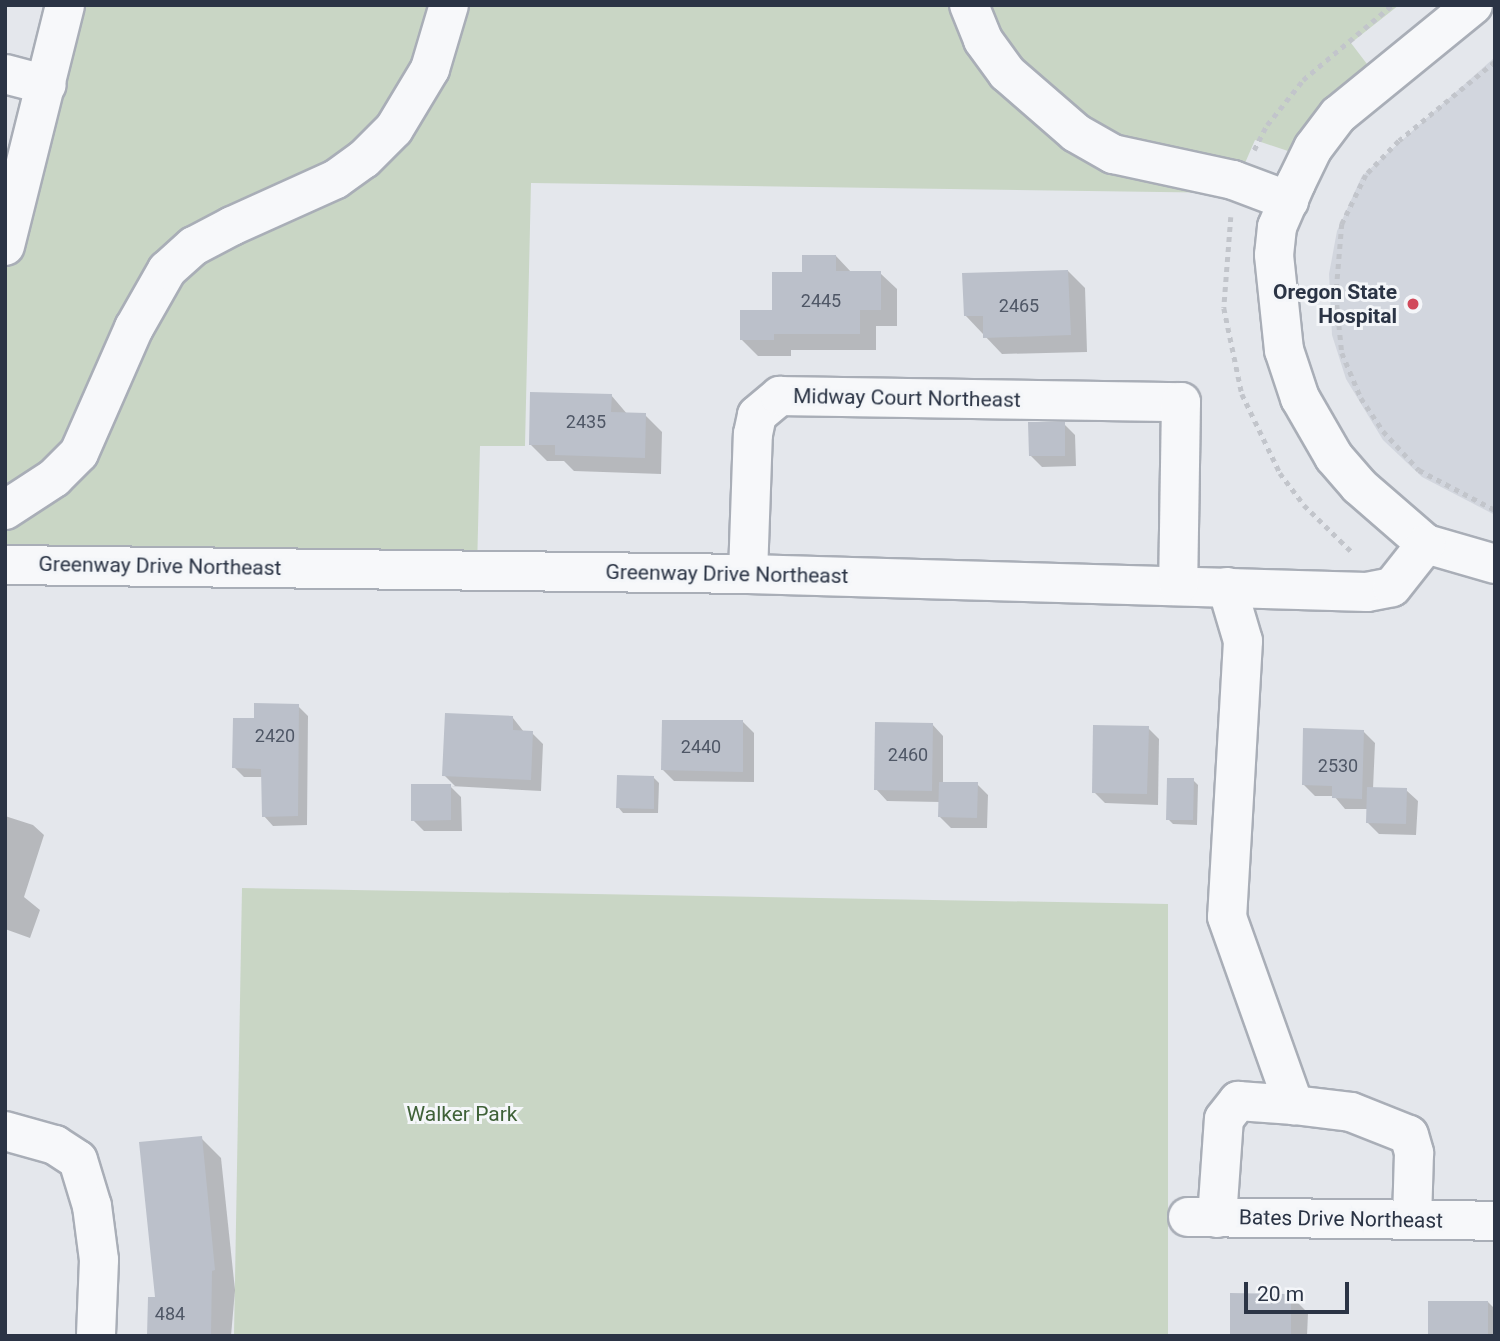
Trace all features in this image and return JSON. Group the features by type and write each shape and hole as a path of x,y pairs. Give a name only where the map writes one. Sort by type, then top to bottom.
{"street":[{"path":"5,246 65,5"},
{"path":"5,510 54,478 79,453 134,328 167,270 194,246 336,179 364,159 394,129 430,69 449,5"},
{"path":"968,5 983,40 1007,73 1076,133 1113,154 1233,180 1289,201"},
{"path":"1473,5 1338,115 1313,148 1276,236 1276,303 1284,350 1300,398 1342,467 1426,544 1495,564"},
{"path":"5,74 47,85"},
{"name":"Midway Court Northeast","path":"748,574 755,424 766,403 780,396 1181,402 1178,585"},
{"name":"Greenway Drive Northeast","path":"5,565 748,574 1367,592 1392,587 1426,544"},
{"path":"1227,587 1243,641 1227,917 1294,1105 1351,1112 1409,1135 1414,1153 1412,1220"},
{"name":"Bates Drive Northeast","path":"1294,1105 1238,1101 1224,1119 1203,1218 1495,1221"},
{"path":"5,1131 55,1145 78,1160 92,1206 99,1260 96,1336"}],"path":[{"path":"1495,62 1388,150 1366,175 1342,224 1336,295 1342,354 1361,398 1383,431 1419,470 1495,510"}],"shaded area":[{"name":"Oregon State Hospital","path":"1495,57 1495,515 1422,477 1383,440 1346,379 1332,335 1329,274 1337,231 1362,176"}],"green space":[{"path":"65,5 1399,5 1351,43 1367,64 1365,71 1291,152 1255,140 1232,193 531,183 525,446 480,446 477,570 5,565 5,246"},
{"name":"Walker Park","path":"242,888 1168,904 1168,1336 234,1336"}],"building":[{"path":"802,255 836,255 836,271 881,271 881,310 860,310 860,334 774,334 774,340 740,340 740,310 772,310 772,272 802,272"},
{"path":"1068,270 1071,335 983,338 983,316 964,316 962,273"},
{"path":"530,392 612,394 611,412 646,413 645,458 555,455 555,445 529,445"},
{"path":"1028,422 1065,422 1065,456 1029,456"},
{"path":"254,703 299,704 298,816 262,817 261,769 232,768 233,718 254,718"},
{"path":"445,713 513,716 513,730 533,731 531,780 442,776"},
{"path":"662,720 743,720 743,772 661,770"},
{"path":"875,722 933,723 932,791 874,790"},
{"path":"1093,725 1149,726 1147,794 1092,793"},
{"path":"1303,728 1364,730 1362,799 1332,798 1332,786 1302,785"},
{"path":"617,775 654,776 654,809 616,808"},
{"path":"1167,778 1194,778 1193,820 1166,820"},
{"path":"939,782 978,782 977,818 938,817"},
{"path":"411,784 451,784 451,820 411,821"},
{"path":"1367,787 1407,788 1406,824 1366,823"},
{"path":"202,1136 215,1270 212,1271 211,1336 147,1336 148,1297 155,1297 139,1142"},
{"path":"1230,1293 1291,1294 1291,1336 1230,1336"},
{"path":"1428,1301 1488,1301 1488,1336 1428,1336"}],"place":[{"name":"Oregon State Hospital","path":"1413,304"}]}
